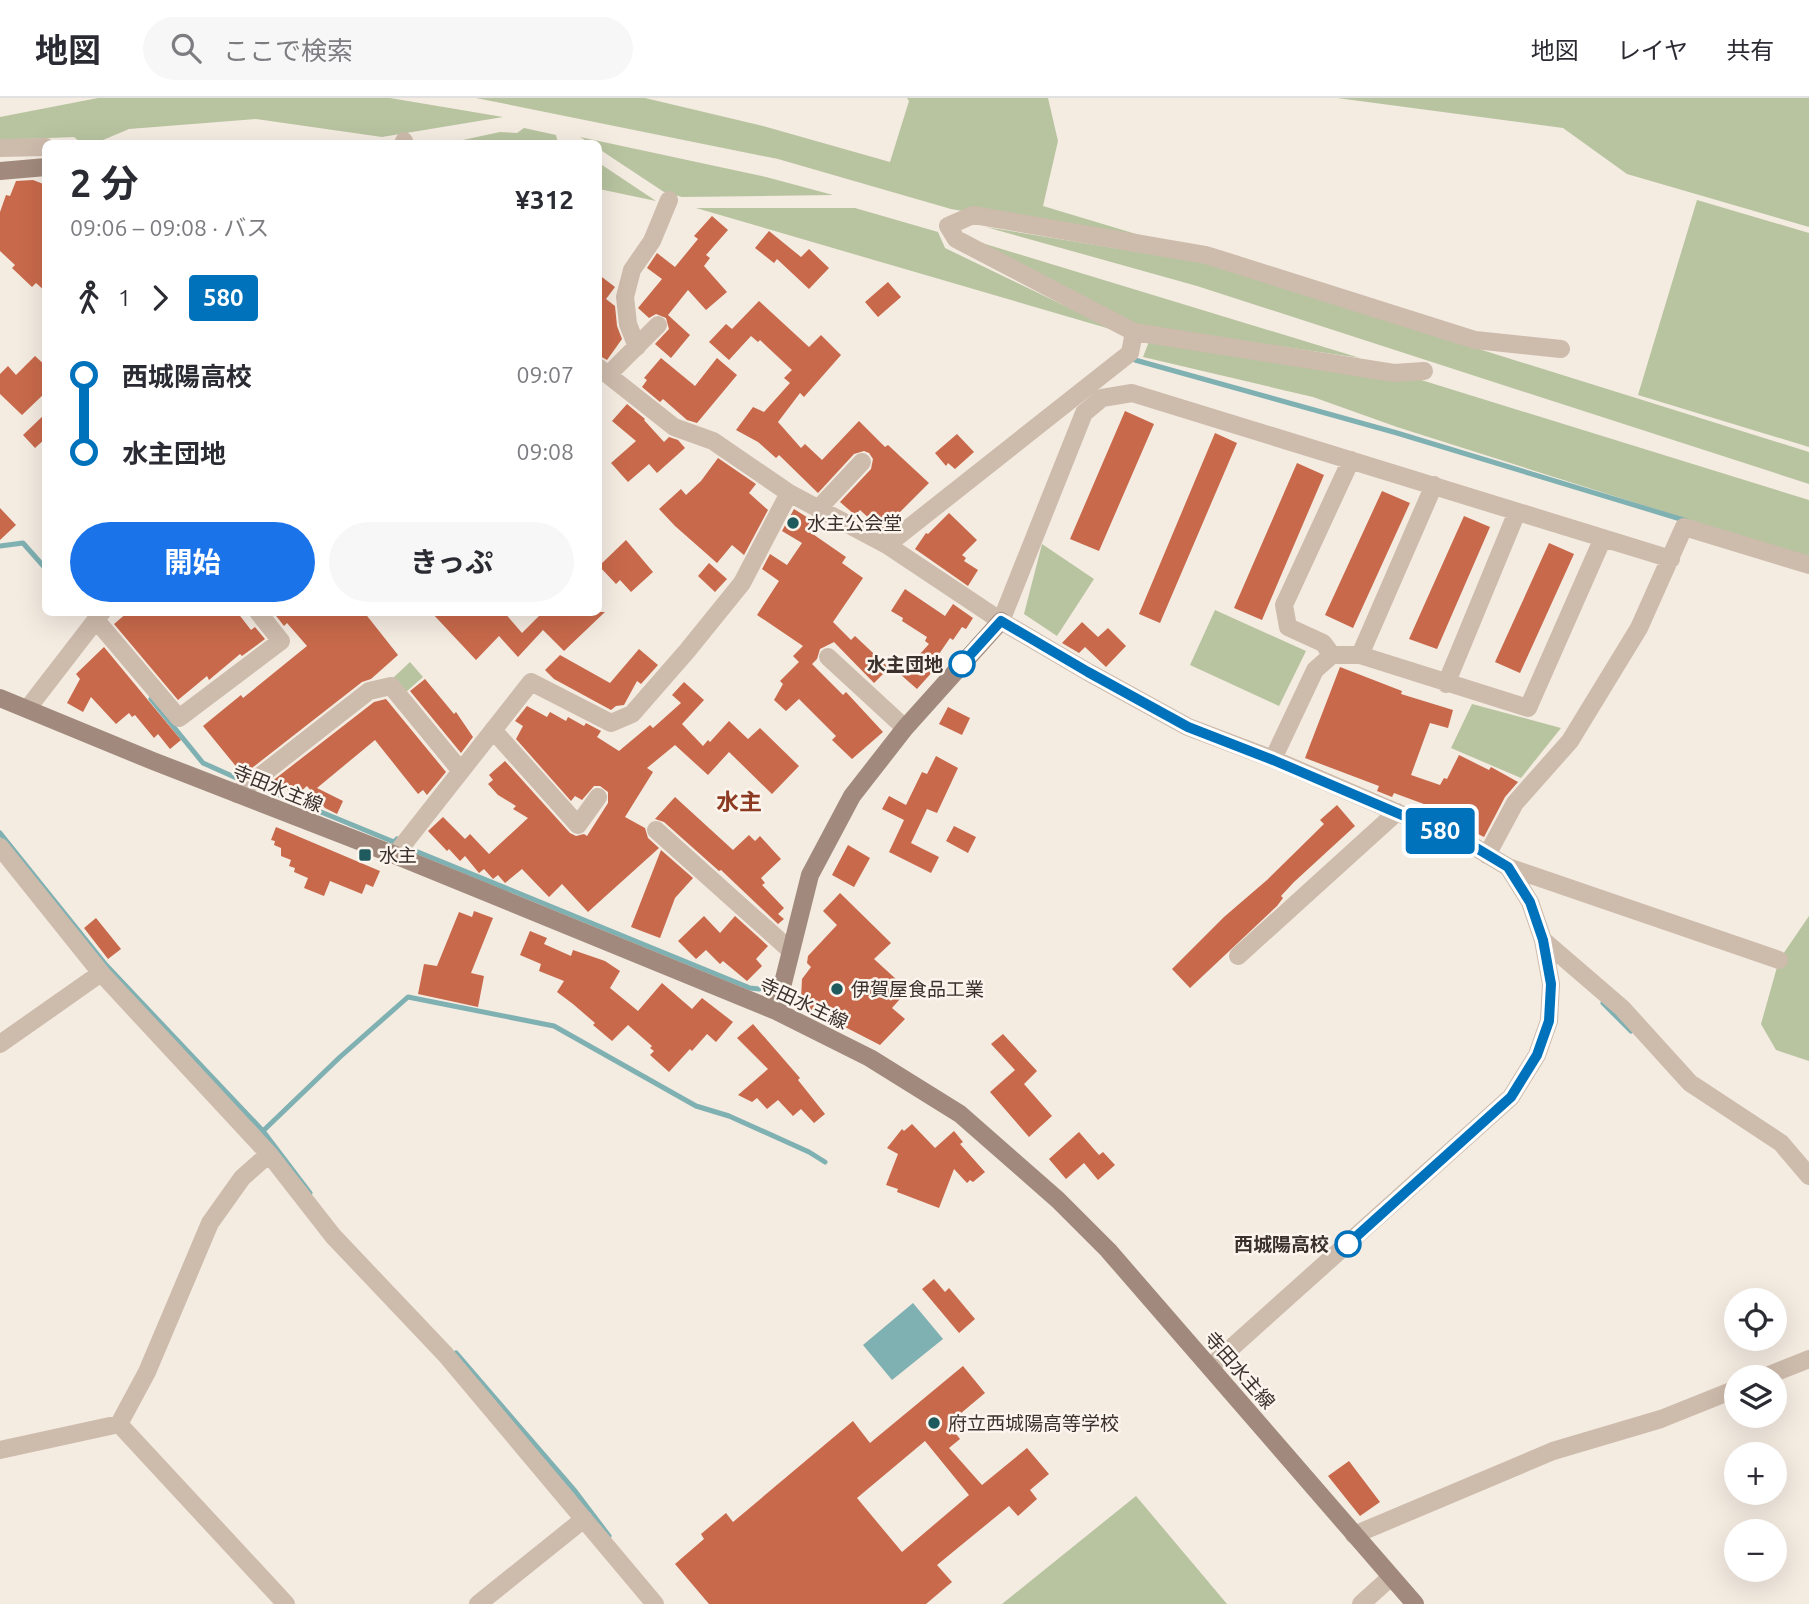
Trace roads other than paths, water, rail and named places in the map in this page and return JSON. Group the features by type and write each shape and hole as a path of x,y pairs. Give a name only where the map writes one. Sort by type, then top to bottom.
{"main road":[{"path":"0,171 42,167"},
{"path":"776,1011 810,875 852,796 905,728 1001,621"},
{"name":"寺田水主線","path":"0,698 395,855 776,1011 870,1058 960,1114 1058,1200 1108,1250 1415,1604"}],"street":[{"path":"0,148 42,147"},
{"path":"637,347 628,324 625,297 632,270 652,241 669,200"},
{"path":"1424,371 1394,373 1134,332 956,239 948,226 973,215 1206,256 1475,340 1561,349"},
{"path":"658,325 637,347 602,370 674,427 713,441 789,493 887,545 1001,621 1088,672 1188,727 1468,843 1508,867 1779,960"},
{"path":"887,545 1130,353 1134,332"},
{"path":"1001,621 1084,413 1102,398 1132,394 1671,559"},
{"path":"1332,655 1323,643 1288,627 1284,605 1351,460"},
{"path":"818,509 862,462"},
{"path":"1360,655 1434,485"},
{"path":"395,855 531,682 611,723 632,714 742,583 789,493"},
{"path":"1446,684 1517,512"},
{"path":"1488,855 1515,803 1570,740 1640,628 1684,527 1809,565"},
{"path":"1273,760 1315,670 1332,655 1360,655 1528,708 1603,538"},
{"path":"28,708 99,616 179,718 281,641 261,616"},
{"path":"828,657 905,728"},
{"path":"237,794 369,691 391,686 461,771"},
{"path":"494,730 578,825 598,797"},
{"path":"1238,956 1397,812"},
{"path":"656,830 790,950"},
{"path":"0,847 101,973 269,1154 332,1236 444,1353 654,1604"},
{"path":"1210,1367 1511,1097 1537,1055 1549,1021 1551,984 1543,940 1530,902 1508,867"},
{"path":"1543,940 1622,1009 1690,1083 1781,1143 1809,1176"},
{"path":"0,1044 101,973"},
{"path":"0,1450 119,1424 147,1372 210,1223 242,1178 269,1154"},
{"path":"1787,1368 1809,1359"},
{"path":"1354,1535 1553,1451 1661,1419 1724,1394"},
{"path":"119,1424 286,1604"},
{"path":"478,1604 584,1519"},
{"path":"1361,1604 1391,1577"}],"water":[{"path":"913,1303 943,1339 892,1380 863,1345"}],"waterway":[{"path":"1135,360 1397,433 1687,521"},
{"path":"0,546 23,543 42,564"},
{"path":"151,699 203,763 241,780"},
{"path":"265,789 394,842 397,839"},
{"path":"0,833 106,965 263,1131 310,1193"},
{"path":"413,850 750,988 759,989 768,985"},
{"path":"263,1131 408,997 554,1026 696,1106 729,1116 809,1152 825,1162"},
{"path":"1603,1003 1631,1031"},
{"path":"456,1353 575,1491 609,1536"}],"place":[{"name":"水主公会堂","path":"793,523"},
{"name":"水主団地","path":"962,664"},
{"name":"水主","path":"365,855"},
{"name":"伊賀屋食品工業","path":"837,989"},
{"name":"西城陽高校","path":"1348,1244"},
{"name":"府立西城陽高等学校","path":"934,1423"}],"district":[{"name":"水主","path":"739,801"}]}
